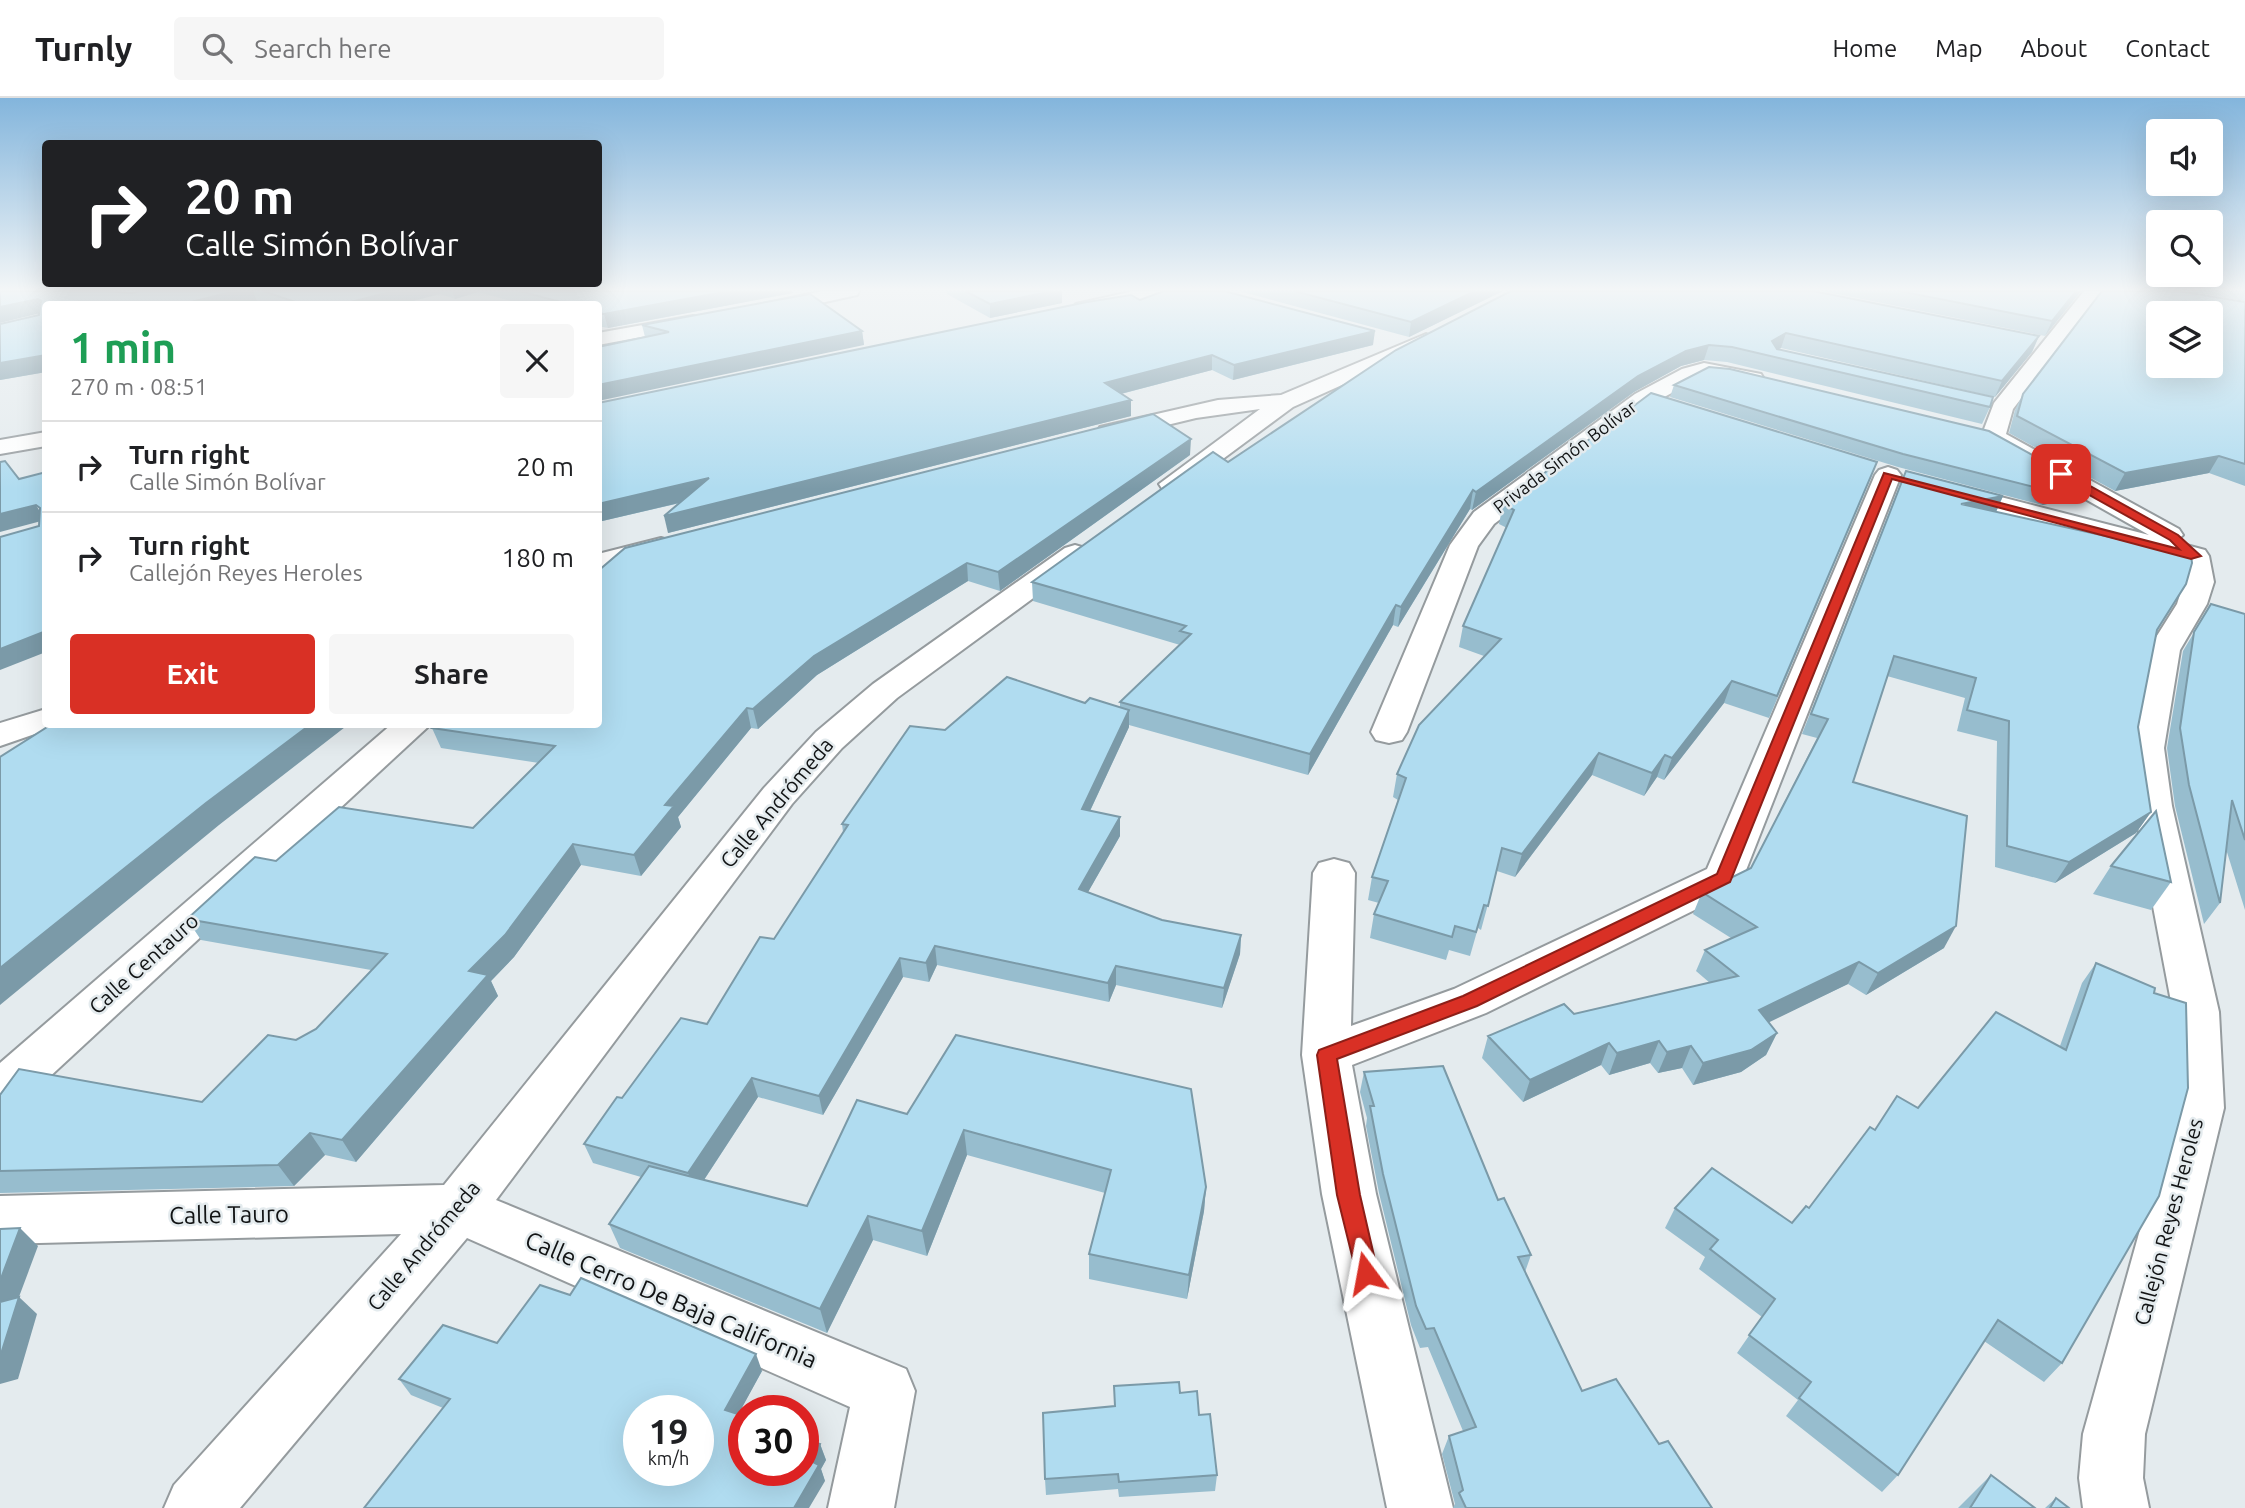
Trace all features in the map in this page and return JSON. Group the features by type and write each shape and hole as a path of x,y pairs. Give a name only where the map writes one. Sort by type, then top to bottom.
{"street":[{"path":"1140,507 1285,402 1373,357"},
{"path":"1993,437 2002,408 2042,357"},
{"name":"Privada Simón Bolívar","path":"1389,732 1464,545 1484,518 1643,399 1689,374 1704,370 1727,372 1780,385"},
{"path":"1643,399 1681,411"},
{"path":"1082,439 1216,404 1247,401 1285,402"},
{"path":"1976,402 2002,408"},
{"path":"0,429 42,422"},
{"path":"1967,430 1993,437 2174,537 2195,556"},
{"path":"0,447 42,440"},
{"path":"1326,1055 1470,1001 1724,878 1898,478 2195,556"},
{"name":"Calle Andrómeda","path":"197,1508 458,1209 778,796 828,740 884,691 1107,531"},
{"path":"602,562 679,542"},
{"name":"Callejón Reyes Heroles","path":"2116,1508 2112,1478 2113,1434 2199,1108 2196,1012 2153,806 2146,748 2164,650 2192,604 2199,582 2195,556"},
{"path":"0,735 42,720"},
{"name":"Calle Centauro","path":"0,1091 409,728"},
{"path":"1335,873 1326,1055 1349,1195 1420,1508"},
{"name":"Calle Tauro","path":"0,1220 458,1209"},
{"name":"Calle Cerro De Baja California","path":"458,1209 884,1391 861,1508"}],"building":[{"path":"0,357 36,357 0,363"},
{"path":"602,357 736,357 602,384"},
{"path":"822,357 1205,357 1105,383 1131,400 664,516 709,478 602,503 602,402"},
{"path":"1216,357 1268,357 1234,365"},
{"path":"1386,357 1675,357 1638,376 1476,492 1473,490 1401,607 1396,605 1310,754 1120,702 1191,634 1180,631 1186,626 1032,582 1213,452 1228,462"},
{"path":"1774,357 1812,357 1993,397 1990,407"},
{"path":"1893,357 2022,357 2002,381"},
{"path":"2052,357 2146,357 2146,378 2223,378 2223,357 2245,357 2245,464 2219,456 2125,473 2017,416 2023,394"},
{"path":"1709,367 1730,369 1989,431 2085,484 2050,491 1903,454 1674,385"},
{"path":"1651,393 1877,462 1777,696 1732,681 1672,758 1665,755 1652,773 1599,753 1522,854 1502,848 1488,906 1484,905 1476,932 1455,926 1452,937 1374,914 1388,881 1372,877 1406,778 1397,774 1419,725 1501,639 1463,626 1514,510 1503,504"},
{"path":"1153,414 1191,439 998,572 967,563 814,656 753,709 747,708 665,805 674,806 634,855 573,844 505,935 469,971 488,975 342,1140 310,1133 278,1165 0,1171 0,1095 19,1069 202,1102 268,1035 296,1040 316,1029 387,954 187,919 255,857 276,861 339,807 473,828 555,746 432,728 602,728 602,568 625,548"},
{"path":"5,461 19,479 42,473 42,633 0,649 0,537 39,526 40,508 36,505 0,514 0,462"},
{"path":"1906,471 2003,496 1961,504 2191,555 2192,563 2186,584 2157,630 2138,727 2151,812 2069,862 2007,846 2009,721 1967,710 1976,678 1894,656 1853,782 1967,816 1956,926 1878,973 1859,962 1759,1010 1777,1033 1751,1050 1703,1063 1691,1046 1667,1052 1659,1041 1617,1053 1609,1043 1530,1080 1488,1036 1564,1004 1574,1014 1738,976 1705,950 1757,927 1702,892 1751,868 1828,719 1811,714"},
{"path":"2211,604 2245,614 2245,840 2232,800 2220,903 2189,785 2180,728 2194,632"},
{"path":"1007,677 1085,703 1090,698 1129,710 1082,809 1120,817 1079,889 1162,920 1241,935 1224,988 1116,966 1108,983 935,946 926,963 900,958 819,1096 752,1078 688,1173 584,1144 617,1097 622,1098 681,1018 707,1024 760,937 774,939 848,825 842,824 910,726 945,730"},
{"path":"46,728 306,728 206,803 0,968 0,757"},
{"path":"2156,811 2171,882 2111,866"},
{"path":"2096,963 2155,988 2154,993 2186,1003 2188,1088 2159,1196 2062,1363 1998,1320 1898,1475 1799,1398 1811,1382 1749,1335 1775,1299 1710,1249 1718,1240 1675,1208 1712,1168 1792,1223 1806,1206 1809,1208 1870,1127 1875,1130 1897,1096 1918,1108 1996,1012 2066,1050"},
{"path":"956,1035 1191,1089 1206,1187 1189,1275 1089,1254 1111,1170 964,1130 922,1231 868,1216 820,1309 609,1224 649,1166 807,1206 857,1100 907,1114"},
{"path":"1443,1066 1498,1200 1504,1198 1531,1255 1518,1257 1582,1391 1616,1379 1659,1444 1668,1441 1712,1508 1466,1508 1459,1493 1463,1490 1449,1436 1476,1427 1434,1328 1426,1329 1416,1306 1383,1174 1370,1106 1374,1106 1364,1072"},
{"path":"20,1228 0,1281 0,1229"},
{"path":"581,1278 756,1354 733,1395 728,1395 725,1410 728,1411 728,1486 807,1486 794,1508 364,1508 450,1399 399,1379 443,1325 497,1343 540,1285 570,1295"},
{"path":"19,1297 0,1357 0,1302"},
{"path":"1179,1382 1180,1393 1197,1391 1199,1415 1210,1414 1217,1475 1119,1482 1118,1474 1045,1479 1043,1413 1115,1406 1114,1386"},
{"path":"1991,1475 2035,1508 1970,1508"},
{"path":"2056,1498 2069,1508 2050,1508"}],"route":[{"path":"1366,1273 1349,1195 1326,1055 1470,1001 1724,878 1888,475 2195,556 2174,537 2061,474"}]}
